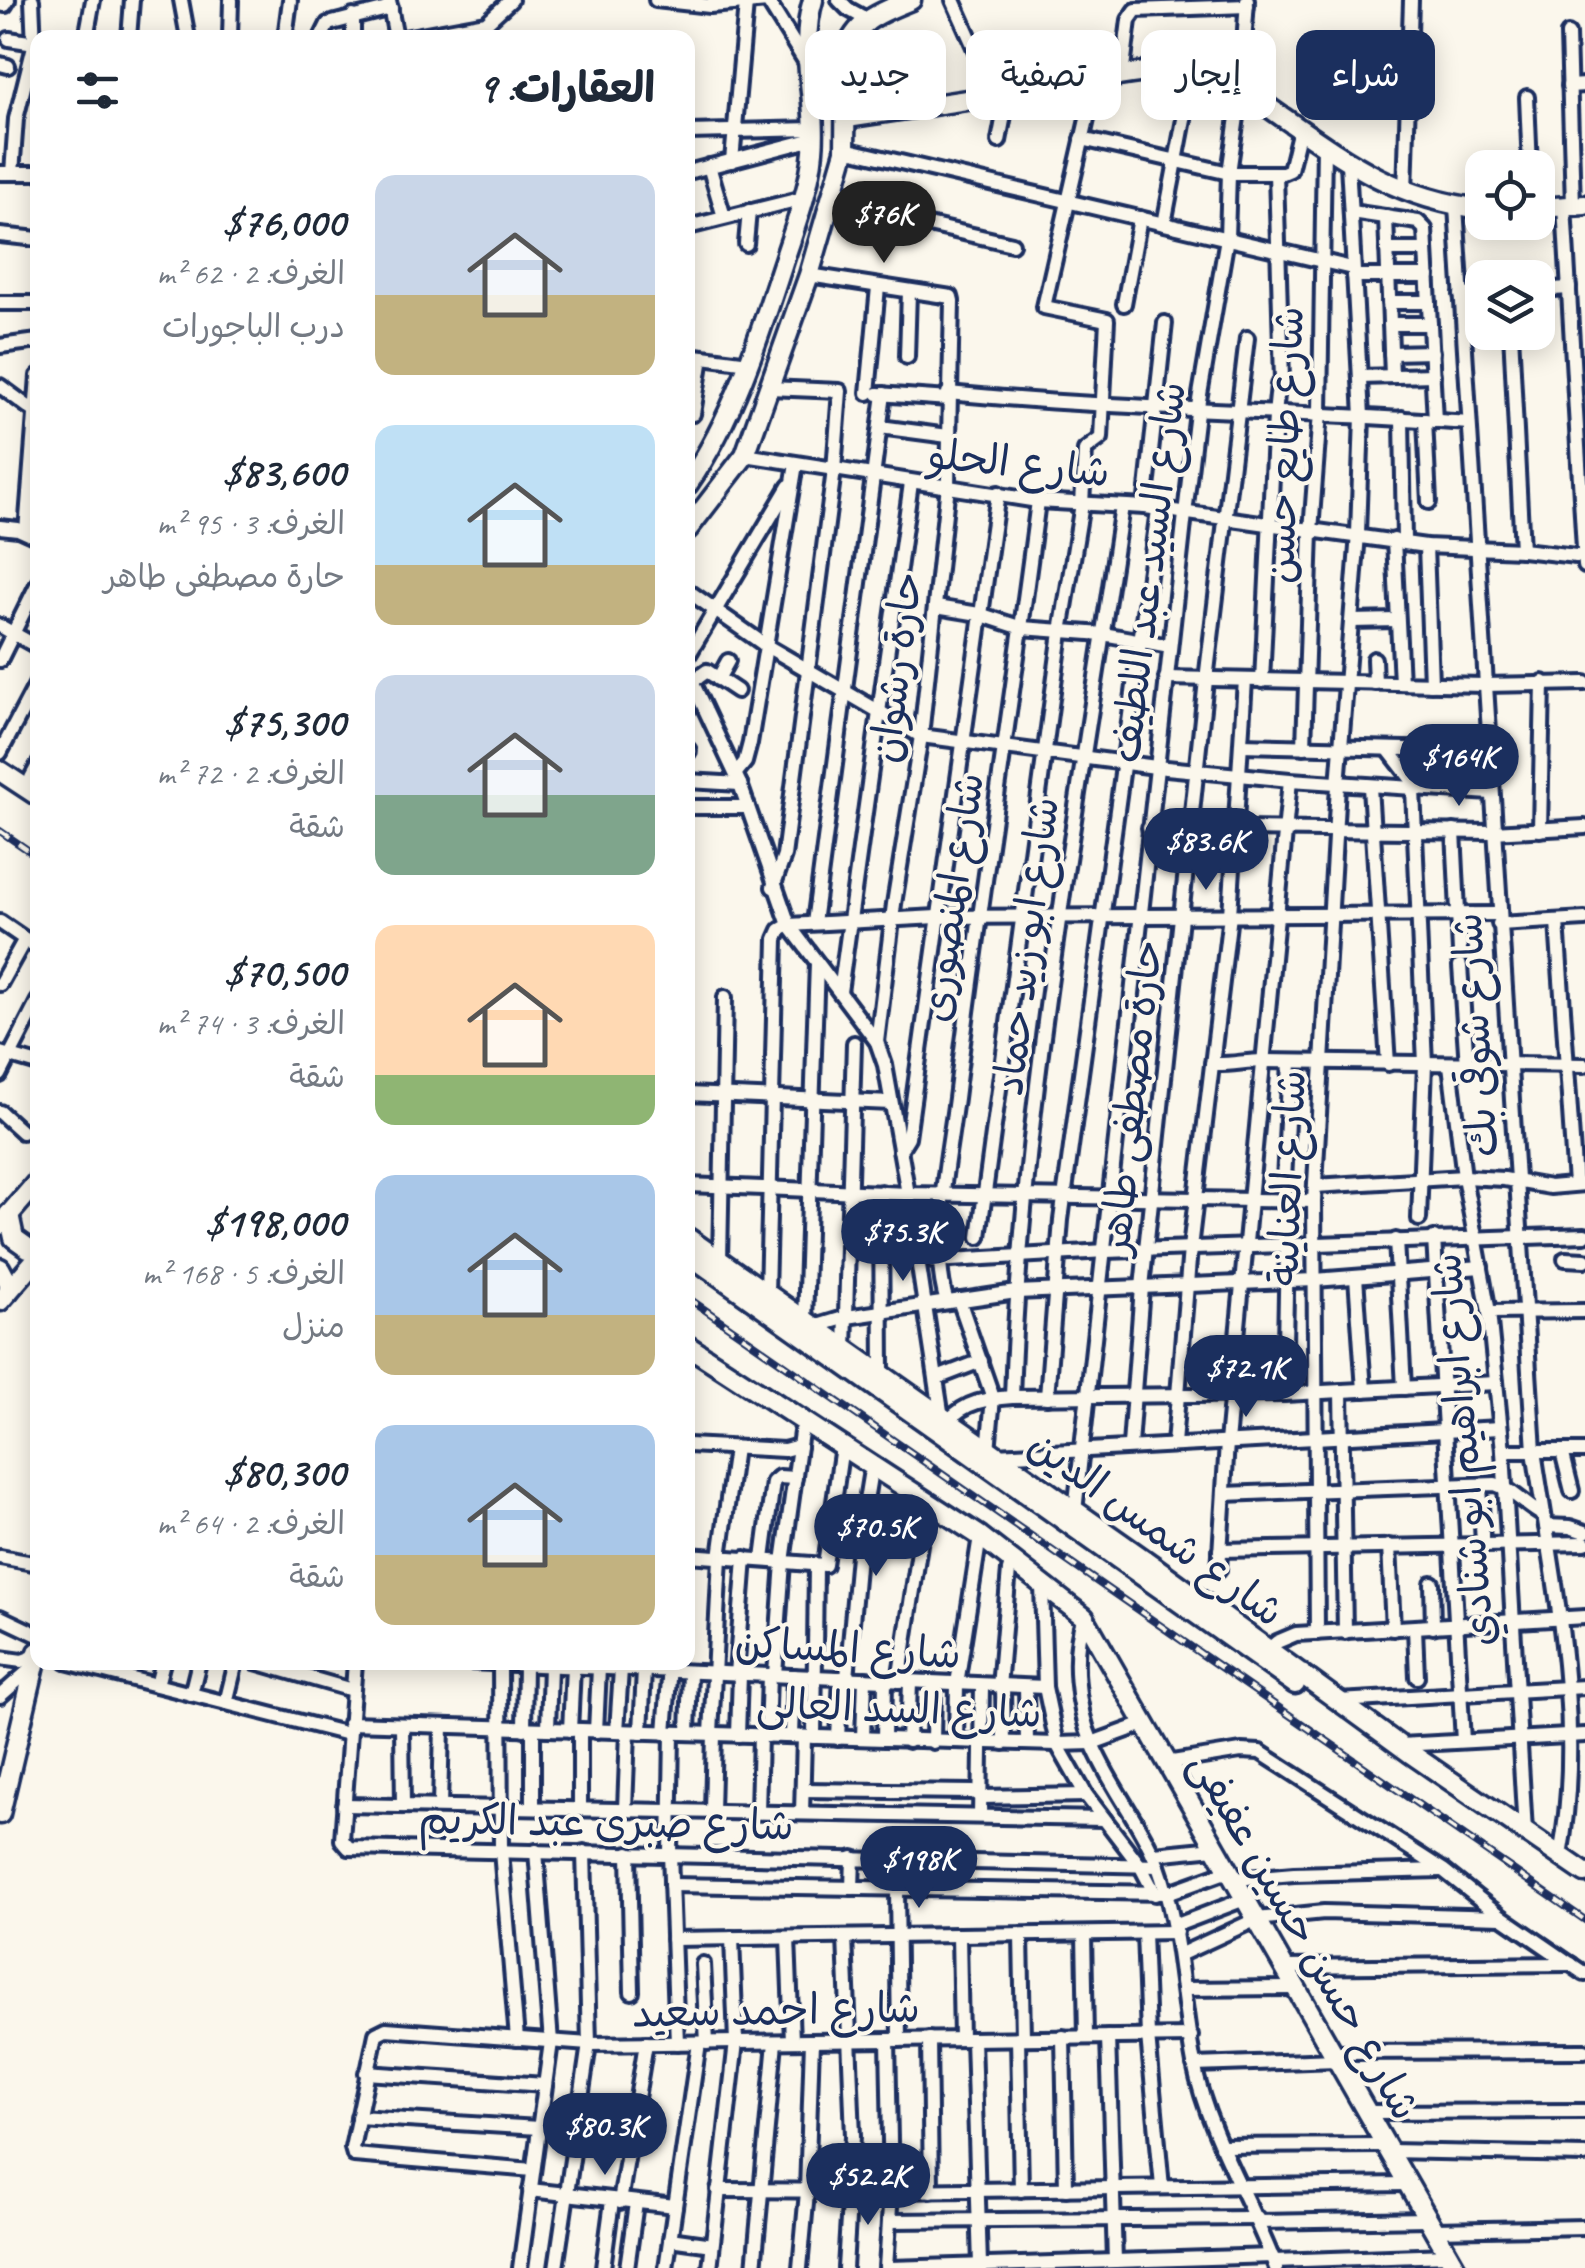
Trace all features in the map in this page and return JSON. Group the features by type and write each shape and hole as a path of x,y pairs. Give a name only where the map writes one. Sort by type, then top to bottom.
{"street":[{"path":"0,4 6,5 8,0"},
{"path":"32,0 34,30"},
{"path":"88,30 94,0"},
{"path":"129,30 132,0"},
{"path":"181,0 187,30"},
{"path":"230,30 231,0"},
{"path":"286,30 290,0"},
{"path":"485,30 511,0"},
{"path":"656,0 710,6 768,0 805,62"},
{"path":"808,30 813,0"},
{"path":"840,0 868,20"},
{"path":"857,30 868,20 911,0"},
{"path":"953,0 968,30"},
{"path":"1405,192 1411,0"},
{"path":"1141,75 1122,76 1129,20 1136,10 1247,3"},
{"name":"شارع السيد عبد اللطيف","path":"1245,30 1247,3"},
{"path":"325,30 328,24 390,4 398,30"},
{"path":"732,160 746,4"},
{"path":"353,16 353,30"},
{"path":"1568,34 1569,86 1578,144 1567,263 1579,370 1585,566"},
{"path":"9,39 30,42"},
{"path":"6,173 30,63"},
{"path":"1569,86 1585,85"},
{"path":"1527,97 1529,150"},
{"path":"1276,113 1348,163 1405,192 1465,207"},
{"path":"695,472 726,420 780,275 804,198 813,120"},
{"path":"695,520 745,455 832,203 848,120"},
{"path":"999,141 1000,120"},
{"path":"979,1237 1060,632 1082,504 1085,450 1089,444 1099,442 1107,320 1044,308 1087,120"},
{"path":"1164,224 1184,120"},
{"name":"شارع السيد عبد اللطيف","path":"1076,1512 1184,514 1227,238 1236,120"},
{"path":"1082,139 1229,172 1276,173 1290,170 1300,129"},
{"path":"695,132 814,134"},
{"path":"695,170 814,134"},
{"name":"شارع طايع حسن","path":"1304,747 1311,531 1320,413 1324,145"},
{"path":"845,149 1277,250 1354,272 1428,276"},
{"name":"شارع العناينة","path":"1317,1633 1314,1201 1335,830 1358,534 1362,416 1348,163"},
{"path":"709,166 724,217"},
{"path":"1262,681 1276,416 1282,380 1276,173"},
{"path":"695,224 804,198"},
{"path":"832,203 1012,244"},
{"name":"شارع شوقى بك","path":"1456,206 1534,1451 1562,1618 1570,1736 1578,1775 1560,1856"},
{"path":"746,244 748,211"},
{"path":"1351,212 1422,226 1433,375 1429,502"},
{"path":"1386,217 1392,376"},
{"path":"1124,304 1140,218"},
{"path":"0,235 30,239"},
{"path":"789,246 810,271"},
{"path":"1388,250 1426,250"},
{"path":"1567,263 1585,262"},
{"path":"780,275 810,271 909,291 907,357"},
{"path":"814,924 880,427 878,287"},
{"path":"1555,289 1568,288"},
{"name":"حارة رشوان","path":"877,1042 921,736 948,486 951,298 909,291"},
{"path":"1461,295 1465,295"},
{"path":"1389,302 1429,302"},
{"path":"0,303 30,303"},
{"path":"1047,1397 1064,1197 1140,641 1165,323"},
{"path":"1390,324 1430,324"},
{"name":"حارة مصطفى طاهر","path":"1130,1445 1142,1287 1206,680 1247,338"},
{"path":"0,346 30,343"},
{"path":"1512,350 1522,550"},
{"path":"1391,353 1432,352"},
{"path":"695,356 750,363"},
{"path":"1360,377 1433,375"},
{"path":"0,386 30,408"},
{"path":"768,388 840,392 834,470 784,856 773,887"},
{"path":"877,394 1468,423"},
{"path":"695,415 726,420"},
{"path":"1401,683 1397,620 1402,418"},
{"path":"880,427 948,436"},
{"name":"شارع الحلو","path":"745,455 1038,501 1151,508 1426,546 1585,557"},
{"path":"738,779 750,744 796,464"},
{"path":"695,644 793,479"},
{"path":"840,992 911,484"},
{"path":"900,1150 908,1137 998,494"},
{"name":"شارع المنصورى","path":"993,1398 938,1260 978,916 1038,501"},
{"name":"شارع ابو زيد حماد","path":"1012,1397 1016,1292 1026,1195 1082,757 1122,506"},
{"path":"0,527 30,534"},
{"path":"1426,546 1432,684"},
{"path":"0,660 6,630 30,595"},
{"path":"695,597 765,645 921,736 1156,767 1338,785 1491,793"},
{"path":"936,607 979,614 1022,628 1103,634 1170,646"},
{"path":"1352,620 1397,620"},
{"path":"6,630 30,643"},
{"path":"1374,658 1375,682"},
{"path":"718,679 728,661"},
{"path":"695,673 704,671 736,691"},
{"path":"1166,678 1432,684 1585,682"},
{"path":"1174,1444 1190,1248 1230,915 1245,680"},
{"path":"1540,830 1544,682"},
{"path":"695,688 738,779 789,925 877,1042 908,1194 945,1425"},
{"path":"30,696 0,756 30,772"},
{"path":"1241,745 1488,752"},
{"path":"1388,749 1416,789 1426,1064 1419,1219"},
{"path":"1428,750 1462,791"},
{"path":"0,771 30,791"},
{"path":"695,781 738,779"},
{"path":"1219,1570 1227,1442 1290,780"},
{"path":"1370,786 1388,1064"},
{"path":"695,807 748,807"},
{"path":"1150,828 1493,832 1585,828"},
{"path":"1454,830 1466,1065"},
{"path":"767,1294 776,940 780,930 789,925 936,916 1458,914 1556,922 1585,919"},
{"path":"0,922 30,942"},
{"path":"1315,1186 1464,1177 1550,1186 1580,1184 1556,922"},
{"path":"0,984 25,939"},
{"path":"817,963 808,1188 809,1324 1016,1292 1356,1278 1481,1267"},
{"path":"720,1261 725,997"},
{"path":"0,1075 5,1055 30,1014"},
{"path":"845,1349 854,1043"},
{"path":"5,1055 30,1062"},
{"path":"1212,1064 1263,1061 1585,1065"},
{"path":"1283,1201 1290,1062"},
{"name":"شارع ابراهيم ابو شنادي","path":"1450,1064 1464,1177 1489,1312 1503,1451 1525,1832"},
{"path":"695,1094 891,1102"},
{"path":"0,1112 22,1132"},
{"path":"695,1186 908,1194 1314,1201"},
{"path":"30,1190 4,1219 14,1238 30,1249"},
{"path":"880,1192 882,1376"},
{"path":"918,1263 1106,1251 1585,1234"},
{"path":"1434,1238 1464,1742"},
{"path":"1396,1240 1404,1388"},
{"name":"شارع شمس الدين","path":"695,1243 1585,1886"},
{"path":"1284,1394 1287,1244"},
{"name":"شارع شمس الدين","path":"695,1259 991,1452 1263,1654 1339,1701 1585,1873"},
{"path":"1566,1260 1585,1260"},
{"path":"4,1297 30,1264"},
{"path":"0,1268 5,1274 4,1297"},
{"path":"1356,1278 1364,1390"},
{"path":"1489,1312 1585,1311"},
{"path":"1266,1350 1284,1350"},
{"name":"شارع حسن حسين عفيفى","path":"695,1352 978,1540 1086,1627 1258,1919 1452,2262"},
{"path":"937,1378 981,1361"},
{"name":"شارع حسن حسين عفيفى","path":"695,1365 800,1439 842,1452 870,1476 925,1512 978,1540"},
{"path":"945,1425 968,1404 993,1398 1316,1393 1496,1382"},
{"path":"1341,1391 1345,1632"},
{"path":"993,1398 991,1452 1500,1428"},
{"path":"695,1445 784,1450 800,1439"},
{"path":"758,1812 783,1562 800,1439"},
{"path":"712,1811 713,1673 720,1556 735,1448"},
{"path":"1503,1451 1585,1451"},
{"path":"1562,1451 1572,1490"},
{"path":"803,1737 816,1677 822,1563 842,1452"},
{"path":"838,1738 870,1476"},
{"path":"763,1559 773,1482 779,1477 795,1478"},
{"path":"1480,1485 1483,1544"},
{"path":"1224,1494 1504,1486 1544,1520 1585,1532"},
{"path":"884,1739 898,1681 925,1512"},
{"path":"956,1741 957,1684 978,1540"},
{"path":"1220,1550 1585,1544"},
{"path":"1388,1546 1393,1629"},
{"path":"695,1555 822,1563"},
{"path":"0,1557 30,1563"},
{"path":"738,1735 745,1558"},
{"path":"1004,1742 1001,1687 1011,1566"},
{"path":"1432,1583 1433,1627"},
{"path":"1041,1589 1045,1687 1058,1744 1086,1795 1161,1894"},
{"path":"0,1617 30,1631"},
{"path":"1263,1654 1290,1636 1585,1617"},
{"path":"1086,1627 1078,1678 1092,1743 1156,1860 1161,1894 1180,1955 1194,2064 1221,2146 1274,2262"},
{"path":"1414,1628 1417,1677"},
{"path":"0,1658 30,1659"},
{"path":"0,1696 30,1664"},
{"path":"0,1814 33,1670"},
{"name":"شارع السد العالى","path":"103,1670 226,1703 348,1728 402,1725 1058,1744 1092,1743 1144,1724"},
{"path":"125,1677 127,1670"},
{"path":"157,1685 161,1670"},
{"path":"191,1694 197,1670"},
{"path":"226,1703 234,1670"},
{"path":"283,1670 352,1690"},
{"path":"355,1670 344,1804 1104,1819"},
{"path":"500,1670 501,1850 517,2039"},
{"path":"526,1670 535,1729 533,1808"},
{"path":"535,1729 549,1670"},
{"path":"569,1670 580,1808"},
{"path":"596,1731 600,1670"},
{"path":"621,1670 629,1732 625,1809"},
{"path":"629,1732 644,1670"},
{"path":"670,1670 670,1853 677,2043"},
{"name":"شارع المساكن","path":"682,1670 1045,1687"},
{"path":"688,1733 690,1672"},
{"path":"794,1676 803,1737 802,1813"},
{"path":"863,1738 865,1679"},
{"path":"898,1681 908,1740"},
{"path":"933,1742 934,1683"},
{"path":"980,1816 982,1686"},
{"path":"1026,1687 1027,1743"},
{"path":"1339,1701 1585,1687"},
{"path":"402,1725 403,1806"},
{"path":"440,1806 442,1726"},
{"path":"1400,1745 1585,1736"},
{"path":"1166,1763 1242,1751 1260,1752 1443,1870 1502,1917 1585,1974"},
{"path":"803,1790 1086,1795"},
{"name":"شارع صبرى عبد الكريم","path":"344,1804 342,1840 352,1848 1141,1867 1156,1860 1215,1848"},
{"path":"1570,1812 1585,1819"},
{"path":"520,2268 551,2042 536,1851"},
{"path":"556,2268 588,2044 584,1852"},
{"path":"630,1852 632,1992"},
{"path":"852,1888 853,1858"},
{"path":"671,1885 1161,1894 1232,1875 1443,1870"},
{"path":"897,1889 888,2268 1115,2261 1452,2262"},
{"path":"673,1940 1144,1933 1175,1929 1244,1899"},
{"path":"1180,1955 1258,1919 1324,1912 1502,1917"},
{"path":"1144,1933 1148,2036 1162,2187"},
{"path":"1020,2190 1021,1934"},
{"path":"1084,1934 1086,2037"},
{"path":"959,1936 980,2265"},
{"path":"844,1937 854,2136 845,2268"},
{"path":"710,2268 736,2042 732,1938"},
{"path":"788,1938 792,2041"},
{"path":"666,2268 704,2043 703,1964"},
{"path":"1283,1967 1571,1964"},
{"path":"1184,1988 1295,1988"},
{"name":"شارع احمد سعيد","path":"366,2073 376,2034 386,2029 588,2044 1191,2036"},
{"path":"1108,2037 1115,2261"},
{"path":"1063,2038 1066,2189"},
{"path":"929,2039 932,2191"},
{"path":"800,2268 812,2041"},
{"path":"754,2268 775,2042"},
{"path":"603,2268 646,2044"},
{"path":"1194,2064 1334,2056 1585,2051"},
{"path":"532,2170 357,2156 352,2148 366,2073 545,2084"},
{"path":"1367,2112 1585,2111"},
{"path":"358,2117 538,2128"},
{"path":"1221,2146 1585,2155"},
{"path":"718,2190 891,2192 1408,2184"},
{"path":"530,2190 675,2206"},
{"path":"627,2268 636,2203"},
{"path":"889,2221 1258,2220 1585,2227"},
{"path":"670,2239 712,2245"}],"railway":[{"path":"0,831 30,852"},
{"path":"695,1303 1585,1920"}]}
